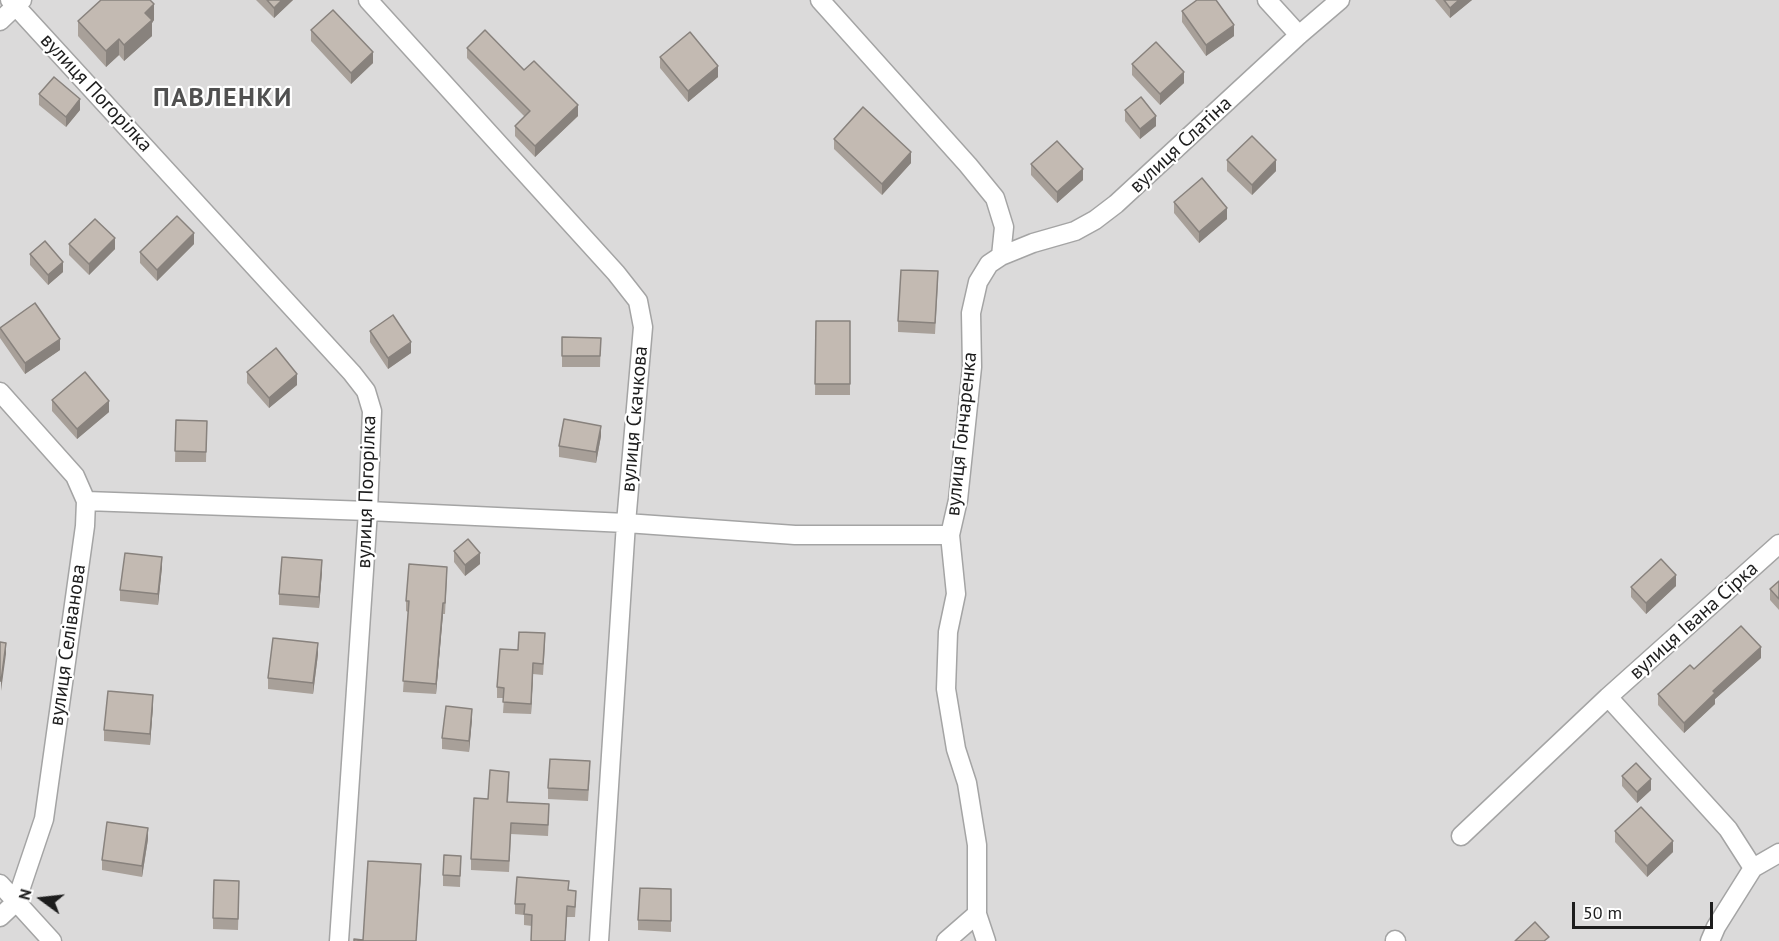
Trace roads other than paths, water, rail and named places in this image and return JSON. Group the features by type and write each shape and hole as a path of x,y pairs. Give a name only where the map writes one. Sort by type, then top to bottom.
{"street":[{"name":"вулиця Скачкова","path":"368,0 616,273 638,301 642,327 599,941"},
{"path":"820,0 995,198 1004,227 1001,256"},
{"path":"1267,0 1299,35"},
{"name":"вулиця Слатіна","path":"1001,256 1033,243 1075,231 1095,220 1116,204 1340,0"},
{"path":"0,21 16,2"},
{"name":"вулиця Погорілка","path":"16,2 366,391 372,411 368,511 339,941"},
{"name":"вулиця Гончаренка","path":"986,941 977,914 977,845 967,783 956,749 946,689 948,632 956,594 950,535 958,500 972,367 971,314 978,282 988,264 1001,256"},
{"name":"вулиця Селіванова","path":"0,392 75,476 86,501 85,526 44,819 16,902 0,917"},
{"path":"86,501 627,523 795,535 950,535"},
{"name":"вулиця Івана Сірка","path":"1461,836 1608,697 1779,544"},
{"path":"1608,697 1728,829 1753,868"},
{"path":"1710,941 1716,927 1753,868 1779,853"},
{"path":"0,884 52,941"},
{"path":"946,941 977,914"}],"district":[{"name":"ПАВЛЕНКИ","path":"223,99"}]}
